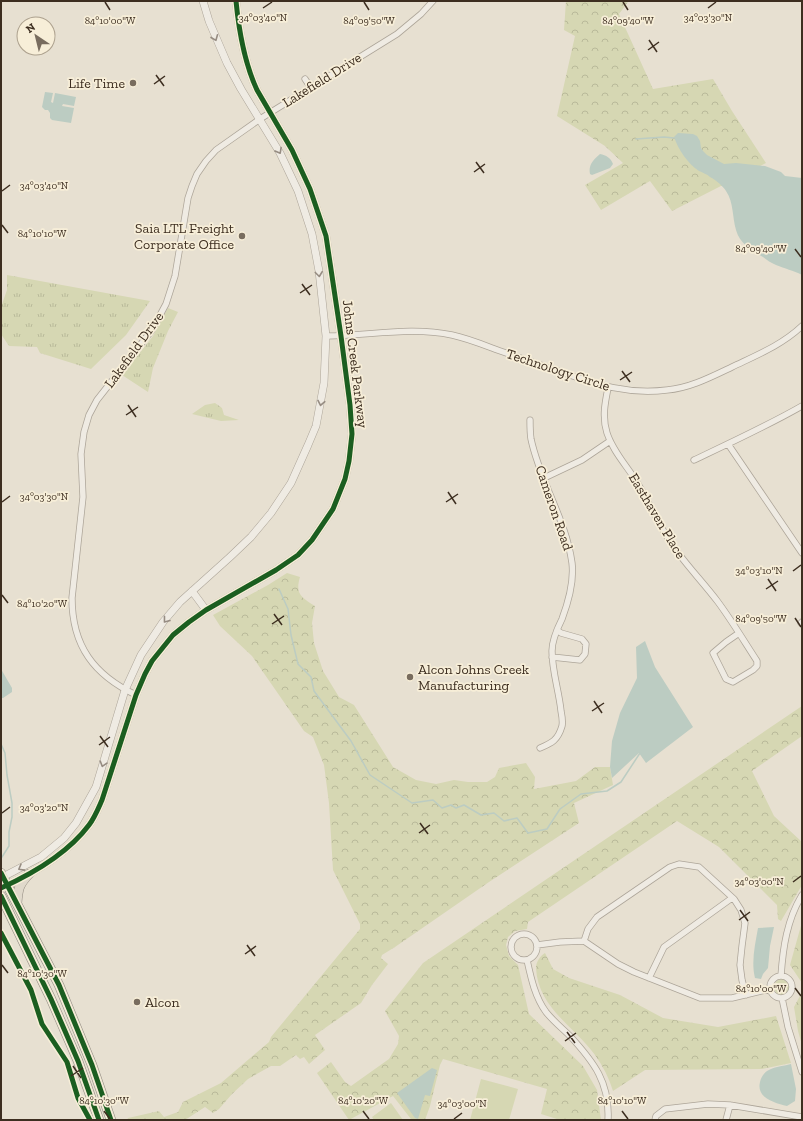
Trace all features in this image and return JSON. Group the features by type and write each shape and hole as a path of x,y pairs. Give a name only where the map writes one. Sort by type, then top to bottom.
{"highway":[{"path":"17,904 19,886 29,874"},
{"path":"3,880 59,985 92,1065 111,1120"},
{"path":"1,896 52,999 78,1061 99,1120"}],"street":[{"name":"Johns Creek Parkway","path":"3,880 41,857 64,838 76,823 96,787 125,690 141,655 180,602 230,558 251,537 270,513 291,483 316,426 324,383 326,336 319,271 312,234 298,191 280,153 227,63 208,21 203,1"},
{"name":"Johns Creek Parkway","path":"3,880 29,874 71,844 89,825 102,800 136,695 152,661 178,631 189,622 206,610 276,570 298,555 312,540 333,509 345,479 352,434 350,405 326,236 310,189 292,150 257,90 246,64 239,30 236,1"},
{"name":"Lakefield Drive","path":"136,695 110,680 93,664 80,644 74,622 72,598 83,498 81,454 84,432 89,415 97,400 152,330 166,304 172,290 175,276 188,198 197,174 206,162 216,150 270,112 397,34 422,14 433,1"},
{"path":"305,79 311,88"},
{"name":"Technology Circle","path":"326,336 410,330 439,332 467,339 608,388 641,392 668,390 688,386 709,378 780,343 802,326"},
{"name":"Easthaven Place","path":"608,388 604,411 607,433 610,442 636,481 657,522 670,542 686,565 719,603 739,633 757,661 757,666 753,670 733,682 726,679 713,653 739,633"},
{"path":"694,460 785,416 802,406"},
{"name":"Cameron Road","path":"530,420 537,460 564,529 572,564 571,591 555,635 552,650 553,668 561,705 563,724 559,735 552,743 540,748"},
{"path":"544,478 582,460 610,442"},
{"path":"728,444 802,554"},
{"path":"192,591 206,610"},
{"path":"552,658 580,660 585,654 586,644 582,639 561,633 557,630"},
{"path":"584,941 588,930 597,917 670,867 679,864 699,867 732,898 741,910 745,923 740,965 746,995"},
{"path":"781,976 783,951 788,925 795,906 802,895"},
{"path":"649,978 664,947 732,898"},
{"path":"520,935 527,935 534,938 537,945 536,954 531,959 519,960 512,953 511,946 514,939 520,935"},
{"path":"537,945 584,941 618,964 634,972 700,998 732,998 770,989"},
{"path":"527,960 533,985 546,1011 585,1054 597,1070 605,1086 609,1109 608,1120"},
{"path":"781,976 788,978 792,988 789,995 782,998 776,997 770,989 770,985 774,979 781,976"},
{"path":"782,998 788,1027 802,1072"},
{"path":"655,1120 656,1116 665,1109 708,1104 730,1105 802,1117"},
{"path":"726,1120 730,1105"}],"green space":[{"path":"566,1 631,1 628,2 619,14 653,89 713,79 766,163 672,211 650,181 601,210 585,185 623,163 605,146 557,116 575,36 564,30"},
{"path":"7,275 150,301 126,335 91,369 40,353 37,347 9,346 1,334 1,307 7,290"},
{"path":"168,308 178,312 168,331 153,368 148,392 122,375 153,336"},
{"path":"215,403 222,408 224,415 239,420 221,421 192,414 205,405"},
{"path":"287,573 300,577 298,587 300,594 315,606 312,623 314,643 323,671 339,697 354,705 393,767 416,780 436,784 454,780 487,782 495,777 499,768 526,763 535,777 534,789 576,781 595,767 610,767 613,785 574,803 579,823 382,955 381,958 388,964 372,985 361,1003 315,1035 325,1050 309,1064 304,1057 300,1059 296,1055 280,1066 271,1066 248,1079 219,1109 213,1113 205,1107 185,1120 127,1120 128,1118 159,1111 164,1117 178,1112 183,1102 221,1083 269,1042 271,1037 360,929 360,924 333,870 329,803 324,765 313,737 304,731 252,656 220,626 213,615"},
{"path":"802,706 802,736 752,771 774,816 802,842 802,885 781,921 778,919 777,905 719,847 677,821 528,922 527,929 515,931 508,937 506,945 509,956 518,965 529,1014 583,1066 597,1090 601,1120 560,1120 541,1114 547,1089 443,1059 425,1120 411,1119 393,1096 349,1120 317,1073 331,1062 345,1082 351,1086 389,1059 398,1044 399,1036 385,1011 423,963"},
{"path":"802,922 802,983 790,965"},
{"path":"545,953 553,969 569,978 620,995 663,1018 718,1027 776,1016 791,1063 762,1069 645,1070 613,1091 601,1063 587,1045 558,1016 543,994 538,982 536,968 539,959"},
{"path":"782,979 789,984 790,987 785,994 782,995 775,990 774,987 779,980"},
{"path":"802,992 802,1045 794,1007"},
{"path":"481,1079 518,1089 509,1120 470,1120"},
{"path":"391,1103 403,1120 374,1120 372,1117"}],"shaded area":[{"path":"45,92 53,93 51,102 53,103 55,93 76,97 74,106 63,104 62,106 74,108 71,123 52,120 50,118 50,113 48,110 45,110 42,107"},
{"path":"678,133 693,134 697,136 703,151 707,155 724,164 736,163 765,166 781,172 785,176 802,178 802,275 772,263 743,243 736,230 729,196 717,181 699,171 687,160 674,137"},
{"path":"600,154 608,157 613,164 610,168 592,175 590,174 591,165"},
{"path":"645,641 655,667 693,727 646,763 639,753 612,778 610,767 612,741 620,713 637,678 636,647"},
{"path":"1,669 12,688 12,692 3,698 1,698"},
{"path":"774,927 770,946 768,968 761,979 755,978 753,960 758,928"},
{"path":"791,1064 796,1089 795,1101 787,1106 772,1101 764,1096 761,1092 760,1082 762,1076 767,1071"},
{"path":"432,1068 437,1070 430,1096 425,1095 418,1119 415,1118 397,1093"}],"waterway":[{"path":"636,139 664,137 674,138"},
{"path":"279,589 288,609 291,635 298,664 311,677 314,691 351,741 370,775 412,803 433,800 442,808 451,805 456,808 464,805 481,815 494,813 504,821 517,818 528,833 547,829 560,809 581,794 607,791 621,782 640,753"},
{"path":"1,744 5,753 12,803 9,846 2,857"}],"cycle path":[{"path":"1,888 25,876 60,854 71,845 91,822 102,800 136,695 145,674 152,661 173,635 206,610 276,570 298,555 312,540 333,509 345,479 352,434 350,405 326,236 310,189 292,150 252,79 243,47 236,1"},
{"path":"1,873 59,985 92,1065 111,1120"},
{"path":"1,896 51,999 78,1061 99,1120"},
{"path":"1,933 31,990 42,1024 67,1062 78,1098 90,1120"}],"place":[{"name":"Life Time","path":"133,83"},
{"name":"Saia LTL Freight Corporate Office","path":"242,236"},
{"name":"Alcon Johns Creek Manufacturing","path":"410,677"},
{"name":"Alcon","path":"137,1002"}]}
